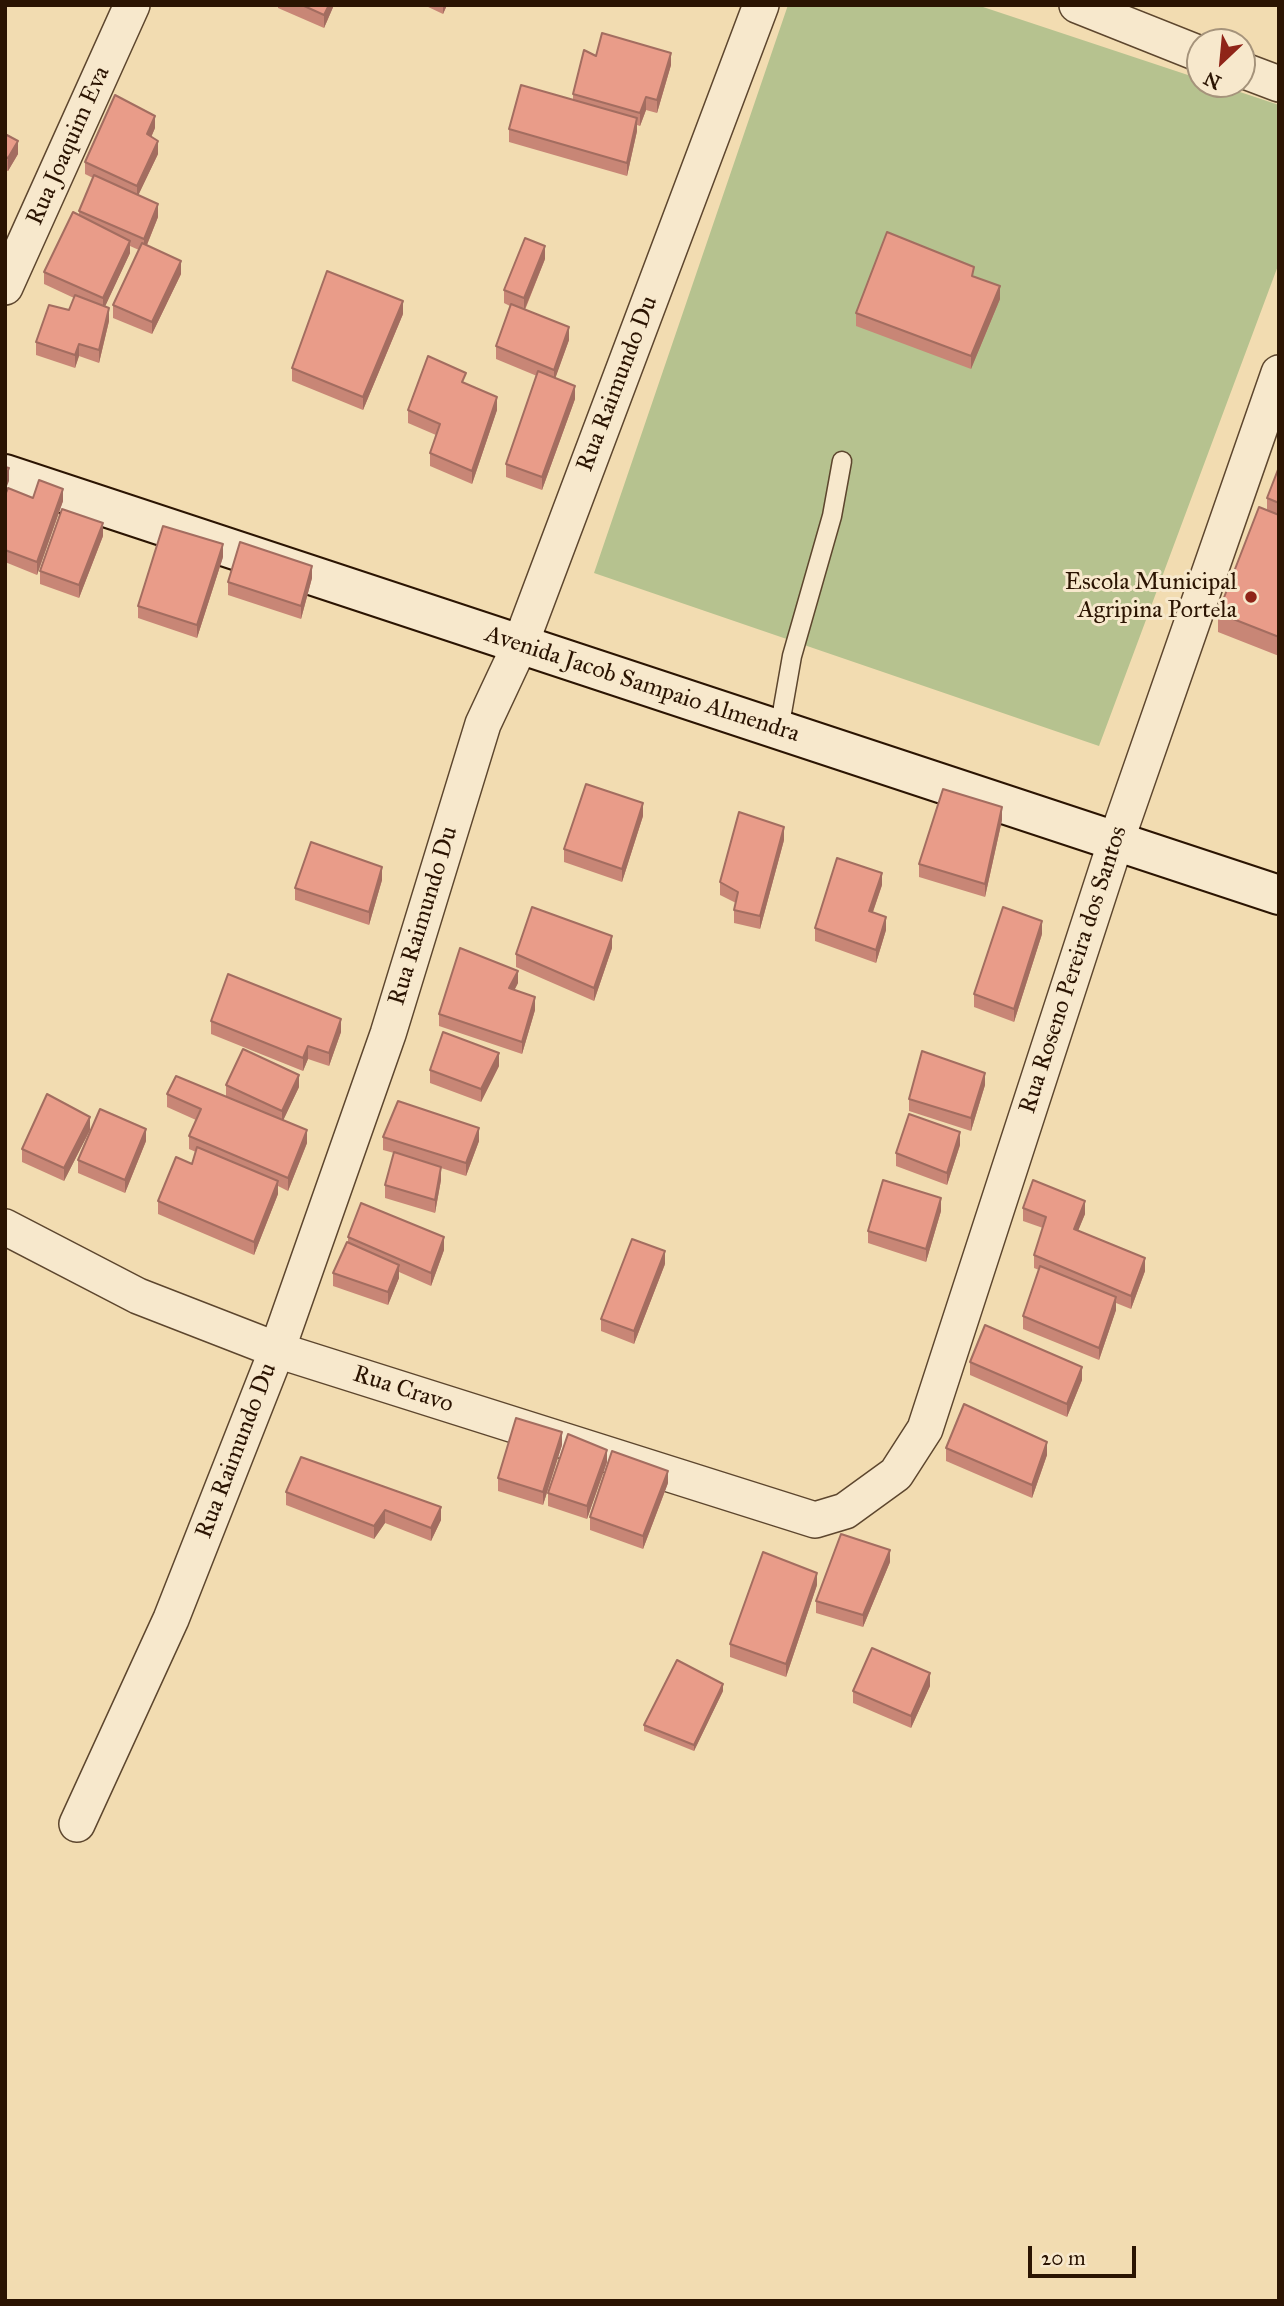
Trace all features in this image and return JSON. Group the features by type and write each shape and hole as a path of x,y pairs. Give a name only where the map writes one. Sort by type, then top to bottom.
{"main road":[{"name":"Avenida Jacob Sampaio Almendra","path":"5,474 1279,895"}],"street":[{"name":"Rua Joaquim Eva","path":"5,287 132,5"},
{"name":"Rua Raimundo Du","path":"77,1824 171,1619 277,1350 388,1034 483,724 520,645 761,5"},
{"path":"1077,5 1186,48"},
{"path":"1256,76 1279,85"},
{"name":"Rua Roseno Pereira dos Santos","path":"815,1520 845,1511 896,1474 925,1429 1115,841 1279,373"},
{"name":"Rua Cravo","path":"5,1227 138,1296 277,1350 815,1520"}],"lane":[{"path":"779,730 792,656 832,516 842,461"}],"green space":[{"path":"788,5 977,5 1186,74 1186,98 1256,97 1279,105 1279,263 1099,746 594,573"}],"building":[{"path":"302,5 329,5 324,15"},
{"path":"602,33 671,53 657,100 646,97 640,113 573,94 584,50 596,56"},
{"path":"521,85 637,118 627,163 509,129"},
{"path":"115,95 155,116 147,134 158,141 137,186 85,162"},
{"path":"5,134 18,141 8,158 5,157"},
{"path":"94,175 158,204 144,239 79,211"},
{"path":"73,212 130,241 103,298 44,272"},
{"path":"887,232 974,267 972,276 1000,286 971,356 856,313"},
{"path":"525,238 545,246 524,298 504,290"},
{"path":"142,243 181,261 152,322 113,305"},
{"path":"327,271 403,301 363,397 292,368"},
{"path":"75,295 109,308 99,350 79,344 75,355 36,342 49,305 69,310"},
{"path":"511,304 569,327 554,370 496,346"},
{"path":"428,356 466,373 462,382 497,397 472,471 430,453 440,424 408,410"},
{"path":"538,371 575,386 542,477 506,464"},
{"path":"1279,467 1279,503 1267,498"},
{"path":"39,480 63,489 37,562 5,550 5,495 8,488 33,498"},
{"path":"1259,507 1279,515 1279,637 1218,613"},
{"path":"62,509 103,523 79,585 40,571"},
{"path":"163,526 223,544 197,625 138,606"},
{"path":"240,542 312,566 301,606 228,582"},
{"path":"586,784 643,803 622,869 564,849"},
{"path":"943,789 1002,807 985,884 919,864"},
{"path":"739,812 784,827 760,916 734,910 738,892 720,882"},
{"path":"311,842 382,867 369,912 295,888"},
{"path":"837,858 882,873 869,911 886,917 876,950 815,928"},
{"path":"532,907 612,936 594,988 516,954"},
{"path":"1003,907 1042,921 1014,1009 974,994"},
{"path":"460,948 518,971 509,988 535,997 522,1042 439,1014"},
{"path":"228,974 341,1019 329,1053 308,1046 303,1058 211,1021"},
{"path":"443,1032 499,1053 481,1089 430,1070"},
{"path":"243,1049 299,1075 282,1111 226,1085"},
{"path":"922,1051 985,1073 971,1118 909,1099"},
{"path":"176,1076 307,1130 288,1178 189,1136 201,1109 167,1094"},
{"path":"47,1094 90,1117 64,1168 22,1149"},
{"path":"398,1101 479,1128 466,1163 383,1137"},
{"path":"100,1109 146,1129 125,1180 78,1160"},
{"path":"909,1114 960,1132 947,1173 896,1153"},
{"path":"197,1147 278,1181 254,1242 158,1201 176,1157 192,1164"},
{"path":"394,1152 441,1167 435,1200 385,1185"},
{"path":"883,1180 941,1198 926,1249 868,1231"},
{"path":"1033,1180 1085,1201 1074,1229 1145,1258 1131,1296 1034,1255 1046,1217 1023,1208"},
{"path":"361,1203 444,1237 431,1273 348,1237"},
{"path":"632,1239 665,1251 634,1331 601,1319"},
{"path":"347,1242 399,1265 388,1292 333,1273"},
{"path":"1040,1266 1116,1297 1099,1348 1023,1316"},
{"path":"985,1325 1082,1367 1067,1404 970,1362"},
{"path":"964,1404 1047,1442 1032,1485 946,1448"},
{"path":"516,1418 562,1432 543,1492 498,1478"},
{"path":"568,1434 607,1450 587,1506 548,1493"},
{"path":"612,1451 668,1471 643,1536 590,1517"},
{"path":"301,1457 441,1507 431,1528 385,1510 374,1526 286,1492"},
{"path":"841,1534 890,1550 863,1615 816,1601"},
{"path":"763,1552 817,1573 786,1664 730,1644"},
{"path":"872,1648 930,1673 911,1716 853,1691"},
{"path":"677,1660 723,1684 694,1745 644,1725"}],"place":[{"name":"Escola Municipal Agripina Portela","path":"1251,597"}]}
